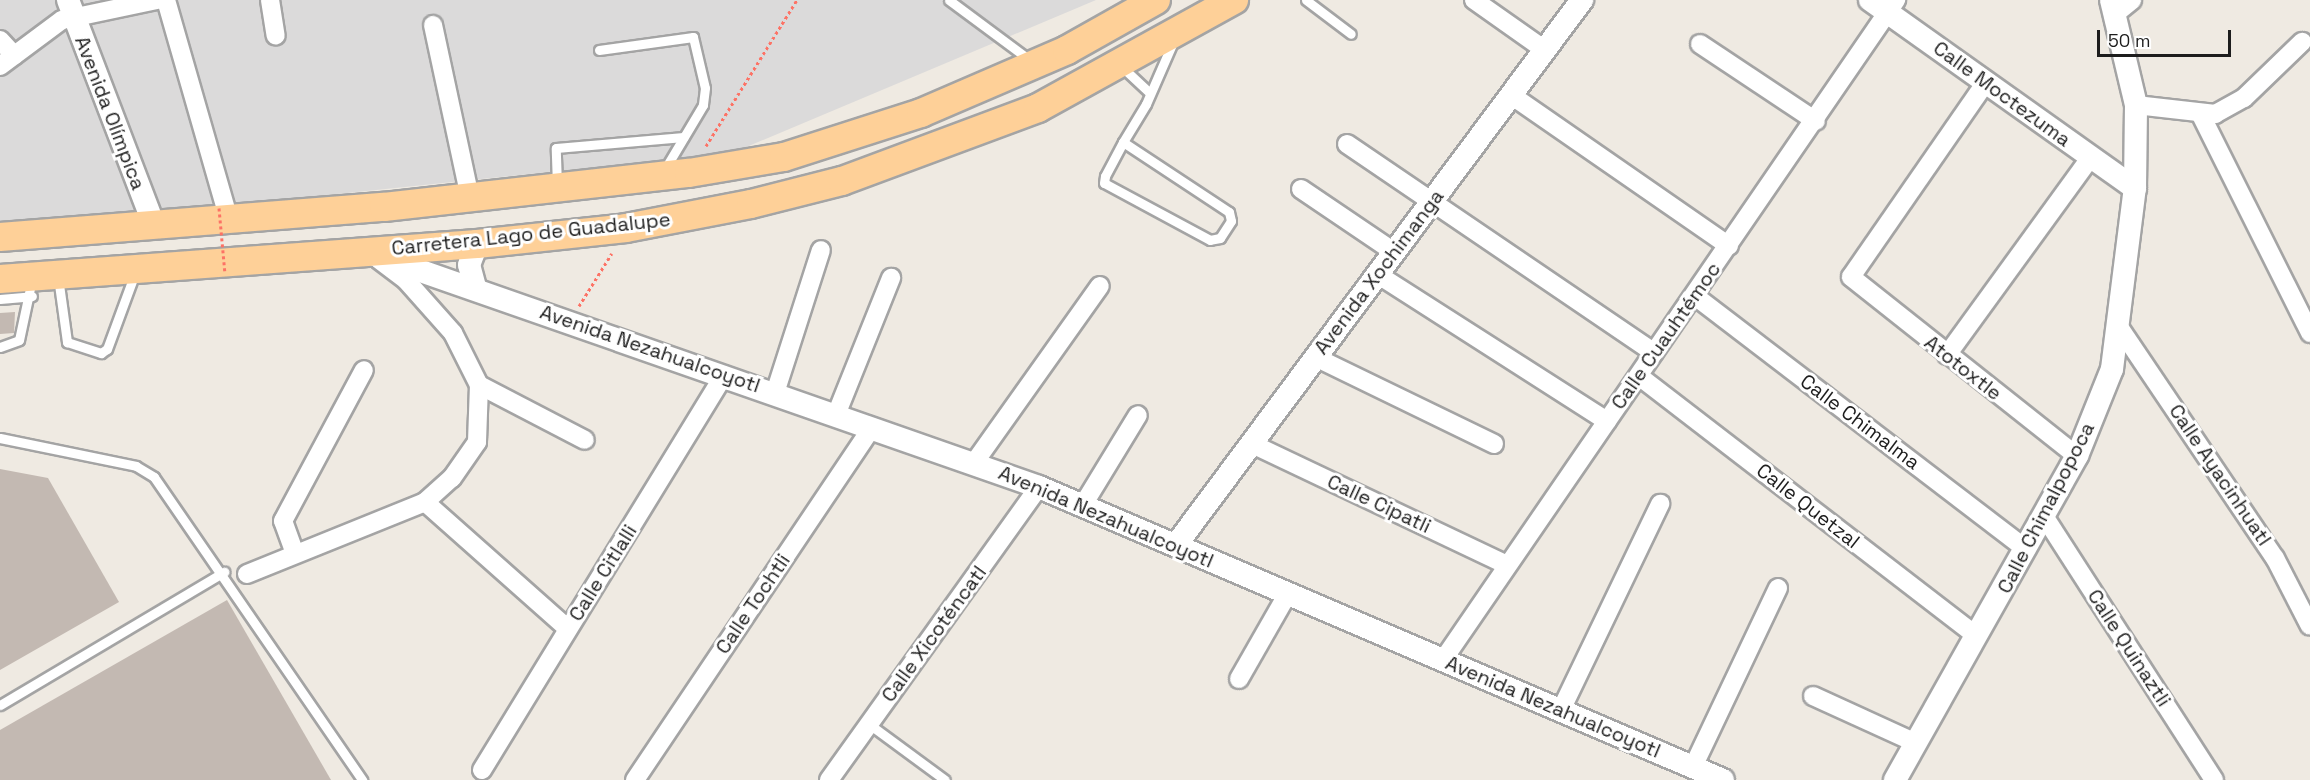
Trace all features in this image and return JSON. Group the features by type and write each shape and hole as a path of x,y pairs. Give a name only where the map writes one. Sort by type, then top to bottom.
{"main road":[{"path":"0,237 154,225 224,214 470,197 689,173 784,157 921,113 1034,64 1156,0"},
{"name":"Carretera Lago de Guadalupe","path":"0,279 40,282 137,268 477,244 626,228 842,181 1038,108 1121,66 1234,0"}],"street":[{"path":"0,40 7,61 69,5 157,0"},
{"path":"166,0 224,214"},
{"path":"270,0 276,36"},
{"path":"1474,0 1545,50"},
{"name":"Avenida Xochimanga","path":"1176,545 1582,0"},
{"name":"Calle Moctezuma","path":"1885,4 1986,82 2135,188"},
{"name":"Calle Cuauhtémoc","path":"1443,660 1816,121 1885,4"},
{"name":"Avenida Olímpica","path":"69,5 154,225"},
{"name":"Calle Chimalpopoca","path":"1895,780 2077,456 2112,369 2121,330 2135,188 2136,105 2119,5"},
{"path":"433,25 470,197"},
{"path":"2136,105 2200,115 2244,98 2302,42"},
{"path":"1700,44 1816,121"},
{"name":"Atotoxtle","path":"1986,82 1851,277 2077,456"},
{"path":"1511,95 1729,246"},
{"path":"2200,115 2304,306 2310,333"},
{"path":"1347,144 1654,353"},
{"path":"1947,355 2091,158"},
{"path":"1301,189 1394,252"},
{"path":"476,287 469,265 477,244"},
{"path":"775,393 821,250"},
{"path":"247,574 294,551 425,502 452,478 477,442 479,385 436,311 368,252"},
{"name":"Avenida Nezahualcoyotl","path":"368,252 476,287 1039,487 1723,780"},
{"path":"1377,274 1607,421"},
{"path":"836,415 891,278"},
{"path":"974,463 1100,286"},
{"name":"Calle Chimalma","path":"1695,296 2026,549"},
{"name":"Calle Ayacinhuatl","path":"2121,330 2275,558 2310,626"},
{"path":"1315,357 1494,444"},
{"path":"294,551 283,521 364,370"},
{"name":"Calle Citlalli","path":"482,770 724,375"},
{"name":"Calle Quetzal","path":"1639,376 1977,636"},
{"path":"479,385 585,440"},
{"path":"1083,505 1138,415"},
{"name":"Calle Tochtli","path":"635,780 872,428"},
{"name":"Calle Cipatli","path":"1250,443 1507,565"},
{"name":"Calle Xicoténcatl","path":"829,780 1039,487"},
{"path":"425,502 568,629"},
{"path":"1561,710 1660,504"},
{"name":"Calle Quinaztli","path":"2044,516 2214,780"},
{"path":"1693,766 1778,588"},
{"path":"1239,679 1287,595"},
{"path":"1813,696 1916,743"}],"lane":[{"path":"949,0 1034,64"},
{"path":"1306,0 1351,34"},
{"path":"1123,142 1229,212 1231,221 1220,238 1210,240 1108,189 1105,176 1178,34"},
{"path":"599,50 693,37 705,88 703,105 661,176"},
{"path":"1121,66 1148,91"},
{"path":"557,188 556,148 684,137"},
{"path":"40,282 67,342 101,353 107,350 137,268"},
{"path":"0,299 40,282"},
{"path":"0,347 19,340 40,282"},
{"path":"0,438 136,466 154,477 224,572 362,780"},
{"path":"0,705 224,572"},
{"path":"869,724 945,780"}],"path":[{"path":"689,173 797,0"},
{"path":"224,214 225,274"},
{"path":"570,321 608,262"}],"shaded area":[{"path":"0,0 1096,0 732,153 0,229"}],"building":[{"path":"15,312 14,333 0,334 0,313"},
{"path":"0,469 48,478 119,602 0,670"},
{"path":"227,600 331,780 0,780 0,730"}]}
